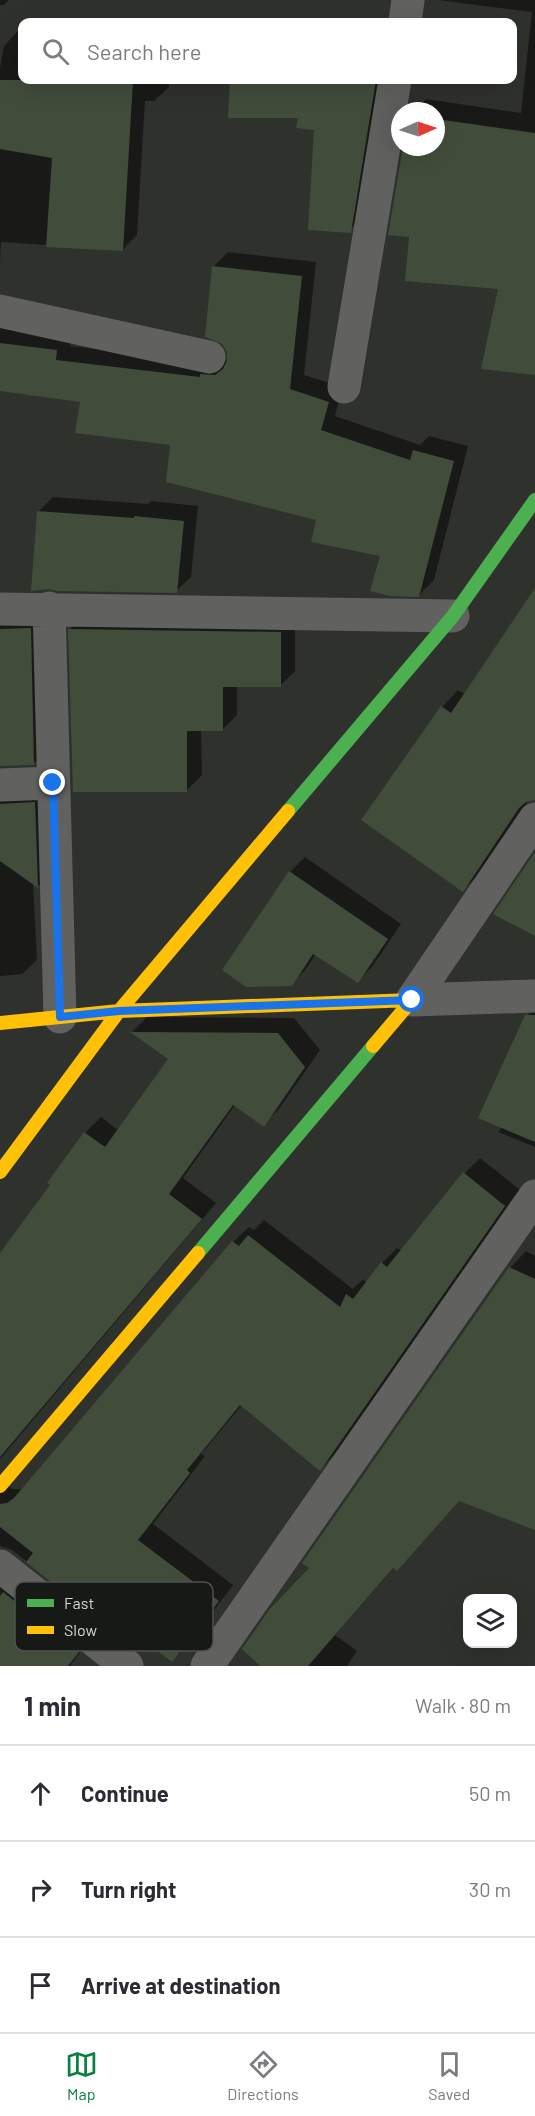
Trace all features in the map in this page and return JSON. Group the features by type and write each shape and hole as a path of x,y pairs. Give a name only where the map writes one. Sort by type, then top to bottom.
{"street":[{"path":"406,18 408,0"},
{"path":"344,387 394,84"},
{"path":"0,311 209,357"},
{"path":"0,1172 119,1011 453,616 535,500"},
{"path":"48,608 60,1017"},
{"path":"0,609 453,616"},
{"path":"0,785 53,783"},
{"path":"0,1486 412,1000 535,819"},
{"path":"0,1023 119,1011 535,996"},
{"path":"207,1666 535,1196"},
{"path":"0,1566 20,1582"},
{"path":"108,1651 127,1666"}],"building":[{"path":"0,80 18,80 18,84 133,84 123,251 46,247 52,158 0,149"},
{"path":"230,84 375,84 351,233 308,230 314,130 296,128 298,118 228,118"},
{"path":"445,120 535,133 535,375 481,369 498,289 405,281 409,237 388,235 401,156 445,156"},
{"path":"212,266 302,276 290,389 329,402 321,430 410,460 413,450 454,461 419,597 390,596 370,591 380,556 311,542 316,520 166,482 170,445 75,433 80,402 0,391 0,343 57,350 56,360 200,377 200,374 215,375 223,369 227,360 227,352 222,344 205,337"},
{"path":"37,511 184,521 177,593 49,589 31,591"},
{"path":"535,588 535,800 526,802 519,808 463,892 361,820 441,706 451,713"},
{"path":"31,628 34,765 0,766 0,629"},
{"path":"68,629 281,632 281,687 223,687 223,731 187,731 187,792 73,792"},
{"path":"35,802 38,888 0,861 0,804"},
{"path":"535,852 535,936 493,914"},
{"path":"289,871 388,939 358,983 313,954 292,986 246,987 222,970"},
{"path":"525,1015 535,1015 535,1142 478,1118"},
{"path":"130,1032 278,1033 305,1067 264,1127 233,1105 169,1194 202,1219 0,1457 0,1253 50,1185 47,1183 84,1132 105,1147 168,1059"},
{"path":"463,1172 505,1206 320,1471 240,1405 187,1470 190,1473 138,1540 194,1582 51,1582 26,1562 33,1553 0,1527 0,1504 7,1503 14,1498 232,1241 239,1246 248,1235 340,1307 346,1294 353,1299 381,1262 387,1267"},
{"path":"509,1267 535,1279 535,1530 459,1501 397,1571 393,1568 308,1666 260,1666 242,1649 269,1610 309,1568 302,1563"},
{"path":"3,1592 15,1601 15,1651 78,1651 68,1666 0,1666 0,1596"},
{"path":"213,1596 219,1601 213,1609"},
{"path":"158,1651 180,1651 172,1662"}],"traffic: fast":[{"path":"288,811 453,616 535,500"},
{"path":"198,1253 373,1046"}],"traffic: slow":[{"path":"0,1172 119,1011 288,811"},
{"path":"0,1023 119,1011 412,1000 373,1046"},
{"path":"0,1486 198,1253"}],"route":[{"path":"53,783 60,1017 119,1011 412,1000"}]}
